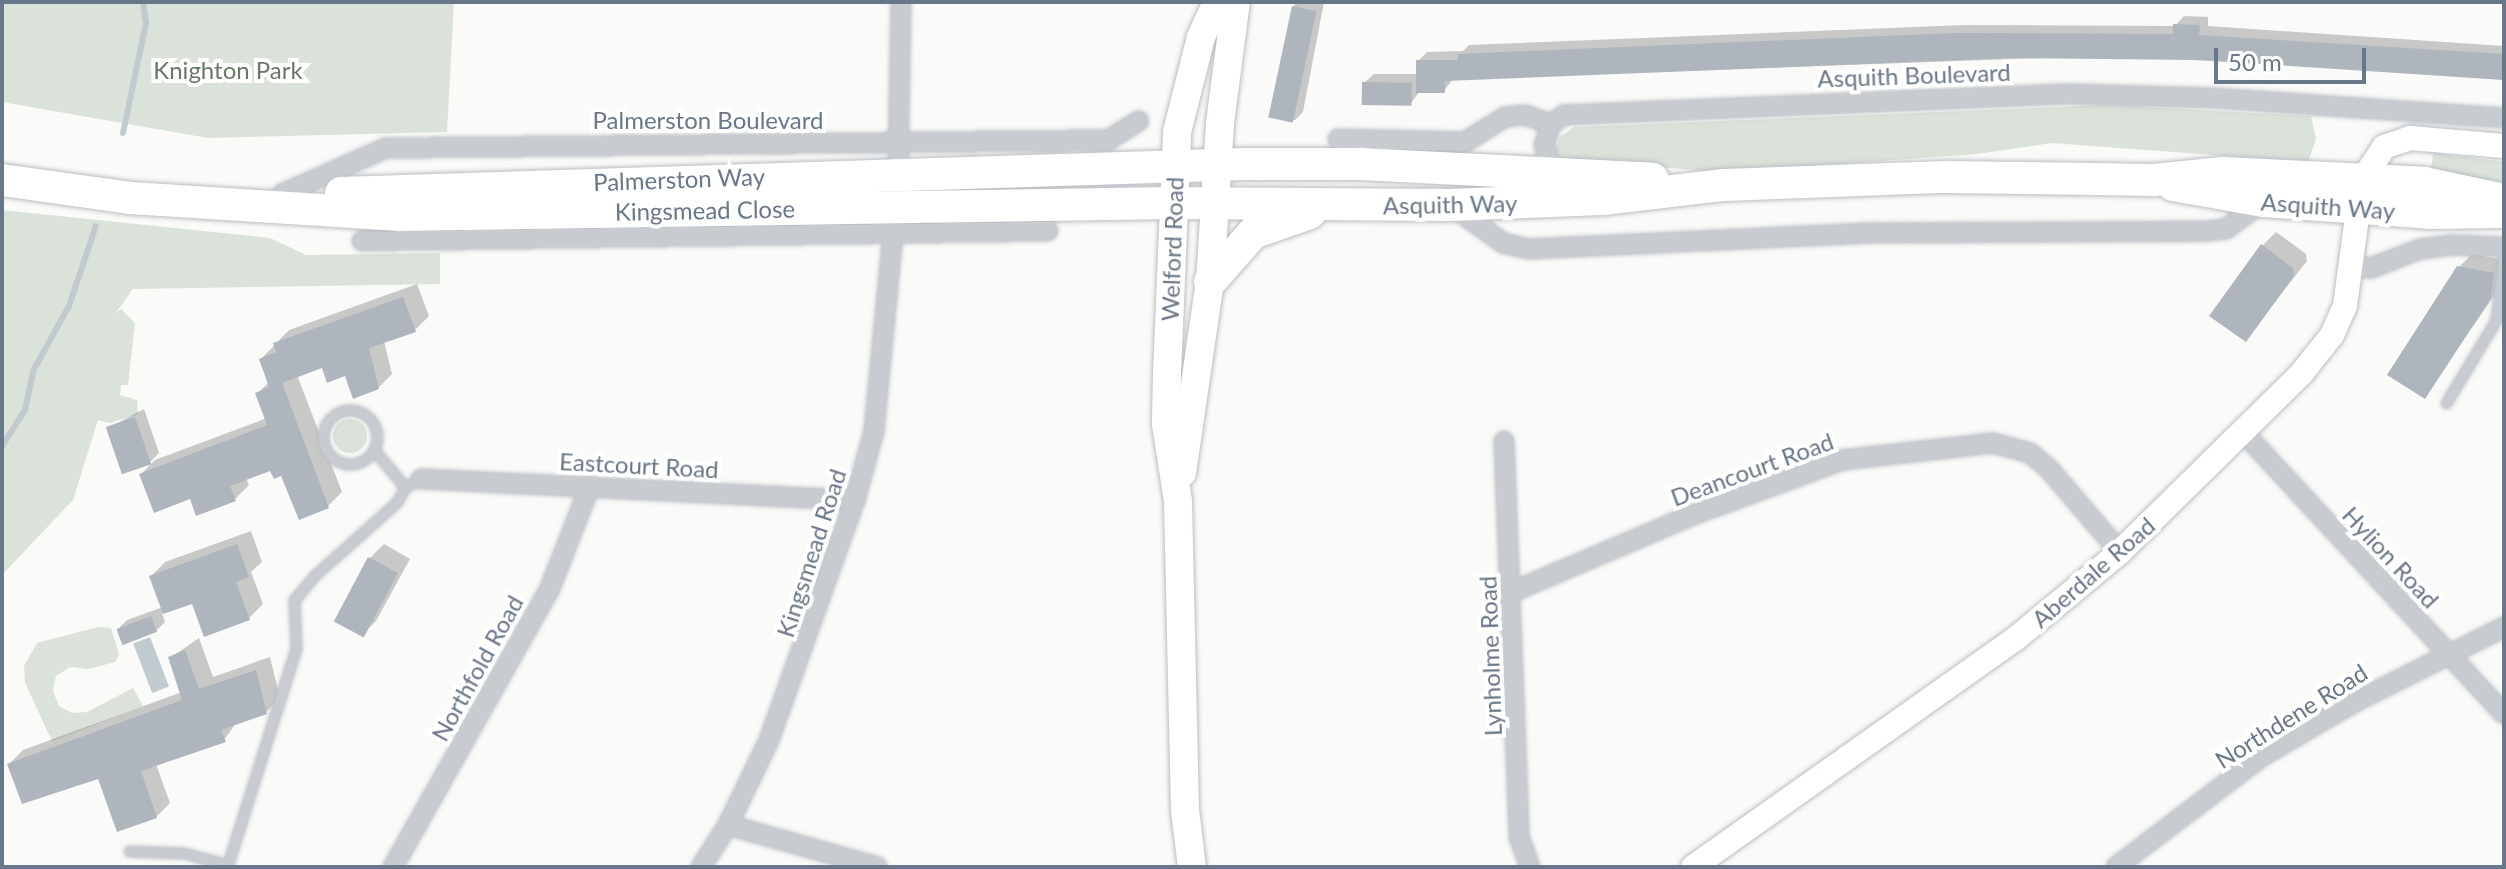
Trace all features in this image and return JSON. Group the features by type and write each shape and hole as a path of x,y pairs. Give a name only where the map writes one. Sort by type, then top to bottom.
{"highway":[{"name":"Palmerston Way","path":"183,200 897,157 1175,166"},
{"path":"897,157 908,190 995,206"},
{"name":"Asquith Way","path":"1175,166 1361,164 1553,172 1724,185"},
{"name":"Asquith Way","path":"1174,203 1449,205 1590,200 1724,185 1946,177 2154,180 2223,173 2360,194 2504,211"},
{"name":"Palmerston Way","path":"2,180 107,195 400,215 1174,203"},
{"name":"Asquith Way","path":"2154,180 2220,197 2264,201 2360,194 2424,183 2504,200"},
{"path":"1210,282 1253,233 1333,206"}],"main road":[{"name":"Welford Road","path":"1192,867 1185,810 1178,501 1166,424 1177,132 1201,37 1217,2"},
{"name":"Welford Road","path":"1178,501 1210,282 1216,165 1236,2"}],"street":[{"path":"897,157 901,2"},
{"name":"Asquith Boulevard","path":"1338,139 1465,142 1505,117 1525,115 1551,124 1564,115 2067,94 2213,98 2504,118"},
{"name":"Palmerston Boulevard","path":"282,194 386,148 897,157 1108,140 1139,121"},
{"path":"1551,124 1544,145 1553,172"},
{"path":"2360,194 2384,147 2410,138 2504,146"},
{"name":"Aberdale Road","path":"1693,867 2015,639 2120,552 2301,374 2332,335 2345,306 2360,194"},
{"path":"1449,205 1503,243 1529,249 1864,233 2207,231 2235,225 2264,201"},
{"name":"Kingsmead Close","path":"362,241 1048,231"},
{"name":"Kingsmead Road","path":"701,867 728,825 795,675 855,500 874,431 893,232"},
{"path":"2352,266 2382,265 2420,249 2451,245 2504,247"},
{"name":"Hylion Road","path":"2243,432 2504,714"},
{"name":"Lynholme Road","path":"1504,441 1519,837 1530,867"},
{"name":"Deancourt Road","path":"1512,592 1690,516 1842,460 1993,443 2030,453 2048,468 2120,552"},
{"name":"Eastcourt Road","path":"413,483 590,486 855,500"},
{"name":"Northfold Road","path":"393,867 550,588 590,486"},
{"name":"Northdene Road","path":"2116,867 2261,757 2447,652 2504,627"},
{"path":"728,825 877,867"}],"lane":[{"path":"2446,403 2496,320 2504,247"},
{"path":"343,410 361,412 377,432 374,450 361,462 343,463 328,453 324,428 343,410"},
{"path":"129,851 184,853 227,866 296,648 294,600 315,575 397,502 413,483 374,450"}],"green space":[{"name":"Knighton Park","path":"2,2 454,2 447,132 208,138 2,102"},
{"path":"2106,105 2311,116 2316,139 2308,162 2052,143 1977,154 1727,172 1565,161 1554,152 1560,137 1574,127"},
{"path":"2433,153 2504,162 2502,182 2431,173"},
{"path":"2,210 270,238 306,255 440,253 440,284 133,289 115,314 121,309 135,323 128,385 121,385 120,395 137,400 138,414 110,423 98,420 73,500 2,575"},
{"path":"350,419 362,424 367,436 362,448 350,453 338,448 333,436 338,424"},
{"path":"98,627 111,628 119,654 115,662 88,669 70,667 56,676 53,691 59,706 72,713 87,712 133,688 143,706 52,741 25,683 24,666 37,643"}],"shaded area":[{"path":"150,637 169,686 152,693 133,643"}],"building":[{"path":"1292,6 1316,11 1293,123 1268,118"},
{"path":"2173,24 2200,25 2199,35 2504,54 2504,80 2199,60 2011,58 1445,81 1445,93 1416,93 1416,60 1458,60 1458,54 1954,33 2173,34"},
{"path":"1362,82 1412,83 1412,106 1362,105"},
{"path":"2261,244 2293,268 2294,276 2246,342 2209,316"},
{"path":"2457,266 2494,273 2491,298 2425,399 2387,375"},
{"path":"403,297 416,332 369,348 379,389 353,399 345,376 327,383 322,368 282,383 329,508 299,520 281,476 274,479 270,471 230,486 236,501 196,516 190,499 154,513 139,474 267,425 255,393 269,387 259,359 276,352 273,343"},
{"path":"135,417 151,464 122,474 106,427"},
{"path":"237,544 249,577 236,582 250,620 204,637 192,604 163,614 149,576"},
{"path":"368,557 398,573 364,637 334,621"},
{"path":"151,616 157,632 123,645 116,629"},
{"path":"185,650 199,689 256,670 267,714 221,730 226,742 141,771 157,818 117,832 98,779 22,804 7,764 182,700 168,657"}],"waterway":[{"path":"123,133 146,23 143,2"},
{"path":"2,446 25,410 33,371 69,306 96,226"}]}
